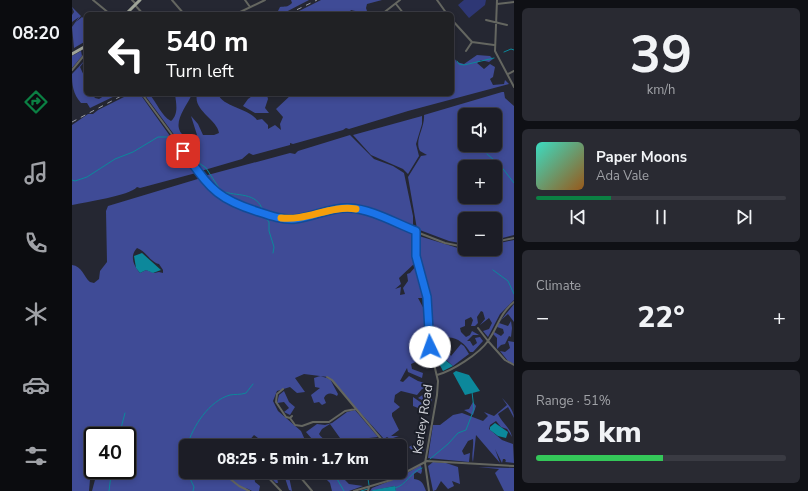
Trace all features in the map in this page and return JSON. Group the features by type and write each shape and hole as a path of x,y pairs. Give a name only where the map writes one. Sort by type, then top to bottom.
{"main road":[{"path":"128,12 140,0"},
{"path":"72,54 84,48"}],"street":[{"path":"93,0 108,12"},
{"path":"132,0 141,12"},
{"path":"172,0 182,12"},
{"path":"245,0 250,7"},
{"path":"240,12 265,0"},
{"path":"385,12 400,0"},
{"path":"437,0 446,12"},
{"path":"497,0 494,45 497,57 514,87"},
{"path":"497,4 514,2"},
{"path":"396,4 402,12"},
{"path":"486,20 507,25"},
{"path":"454,22 472,42 494,45"},
{"path":"466,51 472,42"},
{"path":"72,70 84,57"},
{"path":"508,74 514,71"},
{"path":"143,96 206,182 226,200 285,219 305,217 337,209 354,209 371,213 444,243 458,246"},
{"name":"Kerley Road","path":"416,231 415,253 427,293 430,347 437,375 437,395 425,462 429,491"},
{"path":"502,241 514,238"},
{"path":"437,375 453,368 488,341 501,315 514,302"},
{"path":"478,328 505,360 514,365"},
{"path":"327,377 332,380 381,439"},
{"path":"283,390 277,394 276,402 286,417 291,417 295,426 302,426 313,422 330,422 345,411 356,409"},
{"path":"407,471 425,462 514,466"},
{"path":"230,479 249,491"},
{"path":"270,479 281,491"},
{"path":"302,479 312,491"},
{"path":"354,491 390,479"},
{"path":"368,491 369,487"}],"shaded area":[{"path":"291,0 309,0 286,12 276,12 280,7 290,5 292,3"},
{"path":"321,0 382,0 367,4 367,12 351,10 350,12 297,12"},
{"path":"464,0 486,0 485,5 469,18 458,5"},
{"path":"72,7 81,16 76,22 82,17 84,18 84,42 74,48 72,27 79,17 72,22 72,15 74,12"},
{"path":"81,51 82,56 72,68 72,56"},
{"path":"477,55 490,56 493,59 489,62 481,60 477,63 484,69 490,64 495,67 493,77 490,79 493,85 504,84 505,80 509,84 408,111 349,129 346,128 293,144 290,143 290,145 253,155 249,153 242,159 201,171 145,96 151,96 164,116 171,121 176,112 175,96 191,96 180,117 179,123 179,128 182,134 187,138 197,135 191,116 198,124 203,135 214,135 219,133 214,123 198,105 197,96 220,96 225,102 248,113 257,120 262,119 268,125 268,129 275,125 281,130 280,124 283,117 276,109 290,96 454,96 454,58 457,62 464,64"},
{"path":"84,61 80,67 84,76 84,96 94,96 99,99 104,96 115,96 90,108 87,103 81,103 78,100 72,82 72,74"},
{"path":"504,92 505,98 514,106 514,235 502,238 502,212 458,212 458,243 449,241 417,229 408,177 421,156 427,155 420,151 418,147 424,115"},
{"path":"126,96 141,96 180,150 168,158 181,152 196,173 140,188 137,187 117,196 72,205 72,125 88,114 93,114"},
{"path":"252,96 267,96 268,99 265,108 269,113 255,113 243,106"},
{"path":"422,116 422,124 416,144 419,156 408,174 403,169 371,155 353,135"},
{"path":"350,135 374,159 393,166 404,173 413,216 413,226 358,207 350,206 338,206 302,215 290,216 262,212 235,201 223,194 204,176 290,153 295,154 298,151"},
{"path":"201,178 214,193 228,203 282,220 305,219 345,210 365,213 411,232 415,263 399,278 401,284 395,289 401,287 400,295 405,294 403,288 408,281 407,274 410,273 416,266 426,299 426,305 422,298 418,298 425,311 427,320 425,336 430,354 429,355 426,351 422,359 411,364 412,369 423,373 422,378 408,372 407,368 400,381 403,382 409,376 428,384 428,387 422,389 417,395 401,391 395,395 394,402 400,407 392,413 392,416 399,430 391,436 399,436 390,439 387,437 384,439 328,377 304,374 295,378 305,392 297,393 290,387 277,391 273,401 278,411 301,431 305,439 258,439 254,435 250,439 179,439 179,479 255,479 255,482 260,486 259,491 252,491 246,488 248,491 92,491 95,479 136,479 136,427 84,427 84,479 90,479 89,491 72,491 72,265 78,267 90,282 94,283 99,279 100,271 107,262 106,211 108,206","holes":["137,248 143,251 153,261 159,264 163,270 163,273 154,273 146,270 140,273 134,264 133,254"]},
{"path":"419,236 458,248 458,256 502,256 502,243 514,240 514,300 500,314 488,337 483,331 489,329 492,323 489,318 480,325 485,319 483,312 481,311 477,317 478,323 475,326 471,326 473,320 471,317 465,320 465,326 460,328 461,332 466,337 470,335 472,331 479,335 473,335 467,341 470,341 473,346 477,343 475,338 480,337 483,341 473,352 470,352 461,342 453,338 444,338 440,340 440,344 445,347 451,356 461,344 469,354 453,366 443,357 437,341 432,346 429,296 419,261 417,239"},
{"path":"142,253 161,270 153,273 146,270 140,273 136,268 134,256"},
{"path":"514,304 514,322 508,314 501,320"},
{"path":"511,321 511,337 509,336 505,344 501,345 497,349 497,338 493,334 494,332 501,336 504,333 503,329 497,327 499,323 508,326"},
{"path":"508,341 514,342 514,364 508,361 500,351 505,352 510,348"},
{"path":"439,355 453,366 443,371 436,358"},
{"path":"456,371 469,375 480,391 465,395 453,373"},
{"path":"320,376 330,379 338,394 337,396 328,394 324,398 326,403 322,405 319,402 314,403 311,395 320,388 315,387 314,378"},
{"path":"284,391 289,402 295,407 290,415 284,412 289,408 284,402 277,403 279,395"},
{"path":"427,392 432,400 430,404 418,398"},
{"path":"413,397 426,407 418,408 413,406"},
{"path":"502,398 512,409 514,418 508,407 498,414 510,430 512,437 507,429 501,427 496,421 490,425 489,429 502,440 513,444 514,463 505,462 505,459 503,459 502,463 495,449 500,463 476,435 473,462 473,439 468,441 462,451 464,455 470,453 469,462 428,458 433,425 440,425 453,415 462,413 483,421 488,416 484,412 494,416 507,405"},
{"path":"473,402 476,406 473,415 464,410 469,409"},
{"path":"355,410 378,437 368,439 340,439 330,424 322,429 319,434 325,439 312,439 306,432 317,424 325,425 332,423 347,412"},
{"path":"495,423 508,432 506,438 498,436 490,430 490,427"},
{"path":"423,439 425,440 423,453 415,454 409,447"},
{"path":"433,462 446,463 458,467 460,484 452,481 454,486 448,489 441,481 436,490 433,491 428,466"},
{"path":"421,465 421,474 417,472 414,474 414,479 422,482 426,491 396,491 395,486 370,491 372,488 395,479 407,479 407,473"},
{"path":"478,467 514,468 514,491 504,491 495,473 499,469"},
{"path":"272,479 277,479 278,483"},
{"path":"285,479 289,479 292,491 289,490"},
{"path":"326,479 344,479 349,484 363,486 349,491 332,491 330,483"},
{"path":"395,486 396,491 371,491 373,490"}],"waterway":[{"path":"504,52 511,49 514,50"},
{"path":"457,61 459,64 464,65 494,58"},
{"path":"174,136 195,160 206,168 221,191 251,197 256,200 263,211"},
{"path":"72,180 75,181 87,177 115,159 133,152 158,137 169,137"},
{"path":"487,154 500,165 514,183"},
{"path":"264,216 269,222 269,231 274,247 273,253"},
{"path":"493,270 508,281 514,294"},
{"path":"421,348 431,356"},
{"path":"190,439 193,430 209,408 222,398 230,395 246,393 253,384"},
{"path":"430,459 448,444 458,433 466,430 474,409 472,392"},
{"path":"121,427 125,413"},
{"path":"395,488 403,484 414,472 422,468"},
{"path":"109,491 110,479"},
{"path":"190,479 194,487 193,491"},
{"path":"337,479 344,491"},
{"path":"368,479 369,485"},
{"path":"361,491 368,489"}],"railway":[{"path":"292,12 317,0"},
{"path":"72,122 121,96"}],"slow traffic":[{"path":"281,218 292,219 329,210 348,208 356,209"}],"route":[{"path":"183,151 211,188 226,200 247,208 272,216 288,219 305,217 329,210 348,208 371,213 416,231 415,250 417,262 426,290 430,347"}]}
